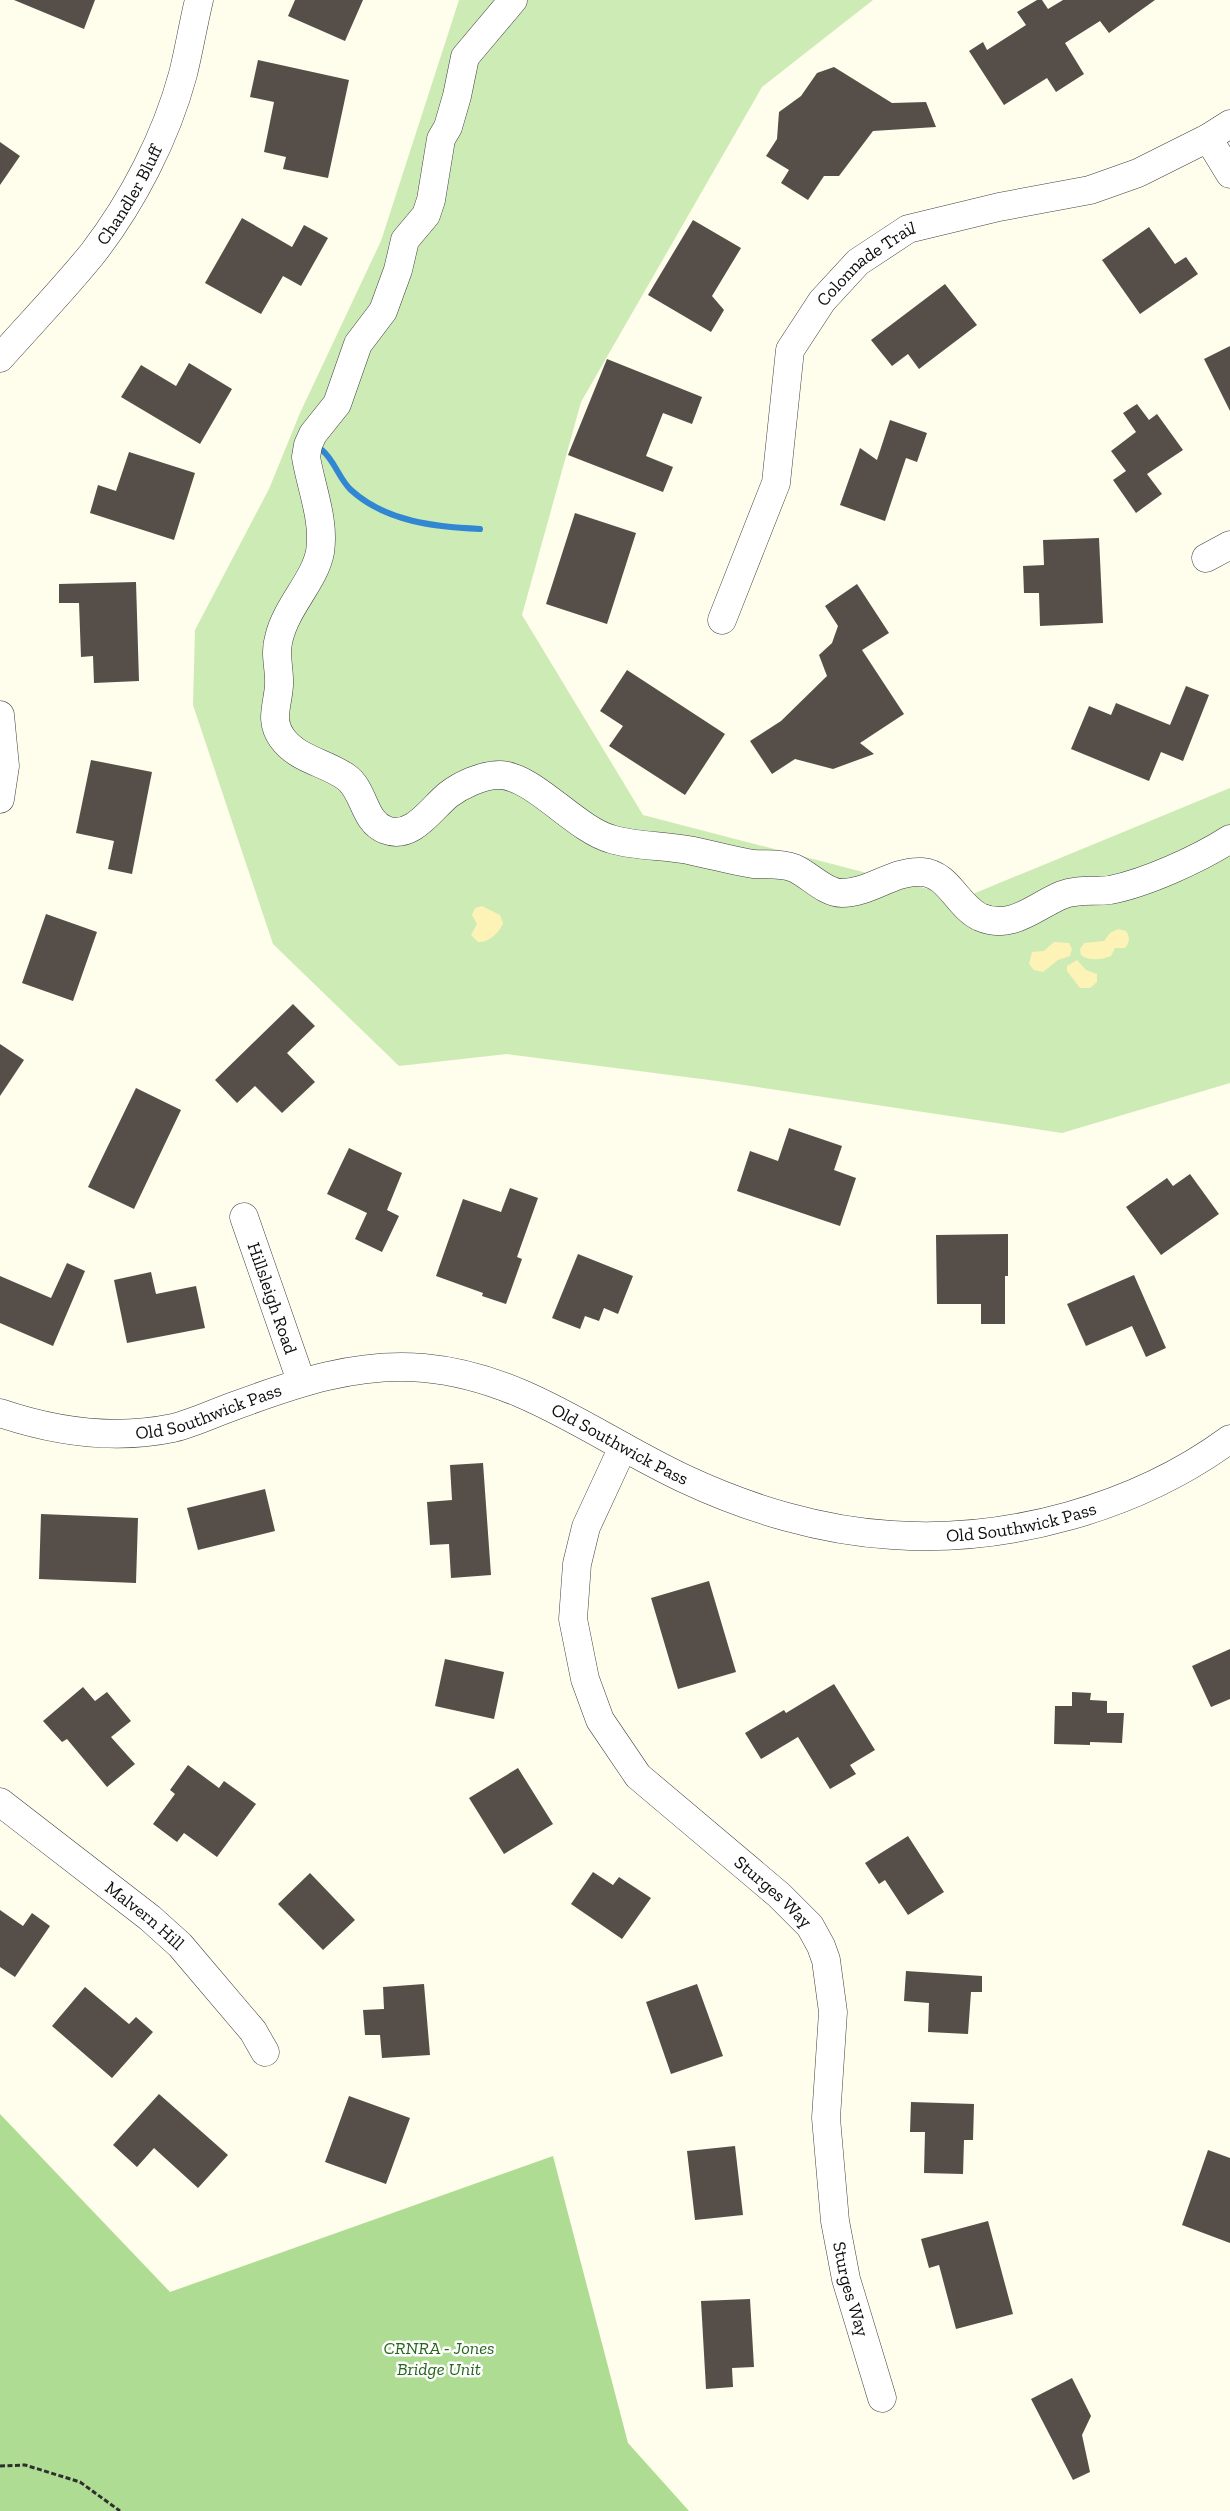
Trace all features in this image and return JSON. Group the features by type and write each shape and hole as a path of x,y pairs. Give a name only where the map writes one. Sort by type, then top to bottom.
{"street":[{"name":"Chandler Bluff","path":"0,358 93,252 119,215 142,176 165,127 182,75 198,0"},
{"path":"513,0 465,57 448,127 441,139 431,200 426,216 405,240 398,270 383,311 358,344 337,404 313,434 308,445 306,457 322,532 319,557 289,610 279,637 276,653 279,684 275,726 284,741 310,760 348,778 358,789 374,821 382,829 392,832 401,832 414,826 448,795 463,785 499,775 523,783 582,824 612,840 691,850 756,864 792,867 823,886 842,893 917,871 931,873 946,883 979,917 1010,922 1064,894 1111,890 1142,880 1208,853 1230,839"},
{"name":"Colonnade Trail","path":"722,620 776,483 790,350 822,301 858,262 908,229 999,207 1090,190 1138,173 1208,138 1230,124"},
{"path":"1208,138 1230,174"},
{"path":"1206,558 1230,545"},
{"path":"0,716 5,766 0,799"},
{"name":"Hillsleigh Road","path":"244,1217 301,1381"},
{"name":"Old Southwick Pass","path":"0,1413 32,1424 81,1432 130,1433 175,1427 301,1381 338,1372 381,1367 423,1368 464,1373 490,1380 535,1398 622,1447 686,1480 729,1498 794,1518 849,1530 892,1535 950,1535 1002,1530 1058,1518 1131,1494 1200,1461 1230,1439"},
{"name":"Sturges Way","path":"622,1447 586,1527 577,1564 573,1619 585,1679 600,1720 638,1776 779,1895 810,1926 821,1946 826,1960 832,2012 826,2118 835,2221 846,2279 882,2398"},
{"name":"Malvern Hill","path":"0,1802 150,1918 180,1944 252,2031 265,2052"}],"path":[{"path":"0,2466 25,2465 80,2482 120,2511"}],"green space":[{"path":"459,0 873,0 762,87 581,402 522,615 643,815 963,898 1230,788 1230,1083 1062,1133 717,1081 507,1054 399,1066 273,944 193,705 195,630 269,489 300,413 381,241"},
{"name":"CRNRA - Jones Bridge Unit","path":"0,2114 170,2292 553,2156 628,2443 689,2511 0,2511"}],"sand":[{"path":"482,906 500,915 503,923 494,936 486,941 478,942 471,935 477,924 472,915 475,908"},
{"path":"1118,929 1126,931 1128,935 1129,942 1125,948 1115,948 1111,956 1104,958 1091,959 1081,955 1080,949 1084,943 1104,941 1110,933"},
{"path":"1054,942 1069,943 1072,949 1070,956 1058,960 1043,972 1034,970 1029,964 1032,952 1044,951"},
{"path":"1077,960 1086,970 1097,974 1097,982 1090,988 1080,988 1067,971 1067,966"}],"building":[{"path":"14,0 95,0 84,29"},
{"path":"295,0 363,0 345,41 288,16"},
{"path":"1037,0 1042,0 1048,9 1063,0 1155,0 1109,33 1100,21 1065,43 1084,74 1056,92 1047,78 1004,105 969,51 983,42 987,50 1026,25 1017,12"},
{"path":"258,60 349,80 328,178 283,169 286,157 264,152 274,102 250,97"},
{"path":"834,67 892,103 926,102 936,127 873,131 839,176 824,176 808,200 781,183 789,170 766,156 777,139 779,112 801,96 817,73"},
{"path":"0,142 20,156 0,185"},
{"path":"242,218 292,247 304,225 328,238 301,286 283,276 261,314 205,283"},
{"path":"693,220 741,248 712,296 724,310 711,332 648,295"},
{"path":"1149,227 1175,264 1186,257 1198,274 1140,314 1102,260"},
{"path":"945,284 977,325 919,369 908,354 892,366 871,340"},
{"path":"1230,346 1230,411 1204,359"},
{"path":"607,359 702,397 692,424 663,413 646,456 673,467 663,492 568,455"},
{"path":"189,363 232,389 200,444 121,397 141,365 176,386"},
{"path":"1137,404 1149,420 1157,414 1183,450 1147,474 1162,494 1136,513 1113,480 1126,471 1111,451 1136,432 1123,413"},
{"path":"890,420 927,433 917,462 906,458 885,521 840,505 860,448 877,460"},
{"path":"129,452 195,473 174,540 90,513 98,485 116,491"},
{"path":"575,513 636,533 607,624 546,604"},
{"path":"1099,538 1103,623 1040,626 1039,593 1024,593 1023,566 1044,565 1043,540"},
{"path":"136,582 139,681 94,683 93,656 81,657 79,603 59,603 59,584"},
{"path":"857,584 889,633 862,650 904,714 860,743 874,754 833,769 795,759 772,774 750,741 781,721 827,676 819,655 832,643 838,626 825,606"},
{"path":"627,670 725,734 685,795 609,746 623,726 600,711"},
{"path":"1186,686 1209,695 1183,761 1161,752 1149,781 1071,749 1089,706 1111,715 1116,703 1170,725"},
{"path":"91,760 152,772 132,874 108,869 114,841 76,833"},
{"path":"46,914 97,932 73,1001 22,983"},
{"path":"293,1004 315,1026 287,1053 315,1082 282,1113 255,1086 237,1103 215,1080"},
{"path":"0,1044 24,1060 0,1096"},
{"path":"136,1088 181,1110 134,1209 88,1187"},
{"path":"789,1128 842,1146 834,1170 856,1178 840,1226 737,1191 750,1151 778,1161"},
{"path":"349,1148 402,1173 387,1210 399,1216 382,1252 355,1239 367,1213 327,1194"},
{"path":"1190,1174 1219,1214 1161,1255 1126,1207 1167,1178 1173,1186"},
{"path":"510,1188 538,1198 517,1257 522,1259 506,1304 482,1296 483,1293 436,1276 463,1199 501,1212"},
{"path":"1008,1234 1008,1276 1005,1276 1005,1324 981,1324 981,1304 937,1304 936,1235"},
{"path":"578,1254 633,1276 618,1314 604,1308 599,1321 585,1316 580,1329 552,1318"},
{"path":"67,1263 85,1271 53,1346 0,1323 0,1276 51,1298"},
{"path":"151,1272 156,1294 196,1286 205,1328 127,1343 114,1280"},
{"path":"1134,1275 1166,1348 1146,1357 1132,1326 1086,1346 1067,1304"},
{"path":"483,1463 491,1575 451,1578 449,1544 430,1545 427,1502 452,1500 450,1465"},
{"path":"265,1489 275,1531 198,1550 187,1508"},
{"path":"41,1514 138,1518 136,1583 39,1579"},
{"path":"709,1581 736,1672 678,1689 651,1598"},
{"path":"1230,1649 1230,1699 1211,1707 1192,1666"},
{"path":"445,1659 504,1672 494,1719 435,1706"},
{"path":"834,1684 875,1750 850,1765 856,1774 830,1789 798,1737 761,1759 745,1733 784,1710 786,1713"},
{"path":"83,1687 95,1701 107,1692 131,1721 111,1737 135,1764 107,1787 67,1739 62,1742 43,1721"},
{"path":"1072,1692 1091,1693 1090,1700 1107,1701 1107,1713 1124,1713 1122,1743 1090,1742 1090,1745 1054,1744 1055,1706 1072,1706"},
{"path":"188,1765 219,1788 224,1781 256,1804 217,1857 184,1833 177,1842 153,1824 175,1794 170,1790"},
{"path":"518,1768 553,1824 504,1854 469,1798"},
{"path":"908,1836 944,1892 908,1915 885,1880 879,1884 865,1863"},
{"path":"593,1872 613,1885 619,1877 651,1898 622,1939 571,1904"},
{"path":"310,1873 355,1920 323,1950 278,1904"},
{"path":"0,1910 23,1926 32,1913 50,1926 15,1977 0,1967"},
{"path":"906,1971 982,1976 982,1992 971,1992 968,2034 928,2032 929,2003 904,2001"},
{"path":"424,1984 430,2055 382,2058 380,2035 365,2035 363,2010 384,2009 383,1987"},
{"path":"697,1984 723,2056 671,2074 646,2002"},
{"path":"85,1987 129,2024 136,2017 153,2032 112,2078 52,2026"},
{"path":"159,2094 228,2155 198,2188 154,2148 137,2167 113,2145"},
{"path":"349,2096 410,2118 386,2184 325,2162"},
{"path":"911,2102 974,2104 973,2140 964,2140 963,2174 924,2173 925,2132 910,2132"},
{"path":"735,2146 743,2215 695,2220 687,2151"},
{"path":"1208,2150 1230,2158 1230,2243 1182,2225"},
{"path":"988,2221 1013,2314 956,2329 939,2265 929,2268 921,2239"},
{"path":"750,2299 754,2367 732,2368 733,2387 706,2389 701,2301"},
{"path":"1072,2378 1091,2416 1082,2435 1090,2472 1073,2480 1031,2399"}],"waterway":[{"path":"322,450 351,490 365,501 380,509 412,521 446,527 480,529"}]}
